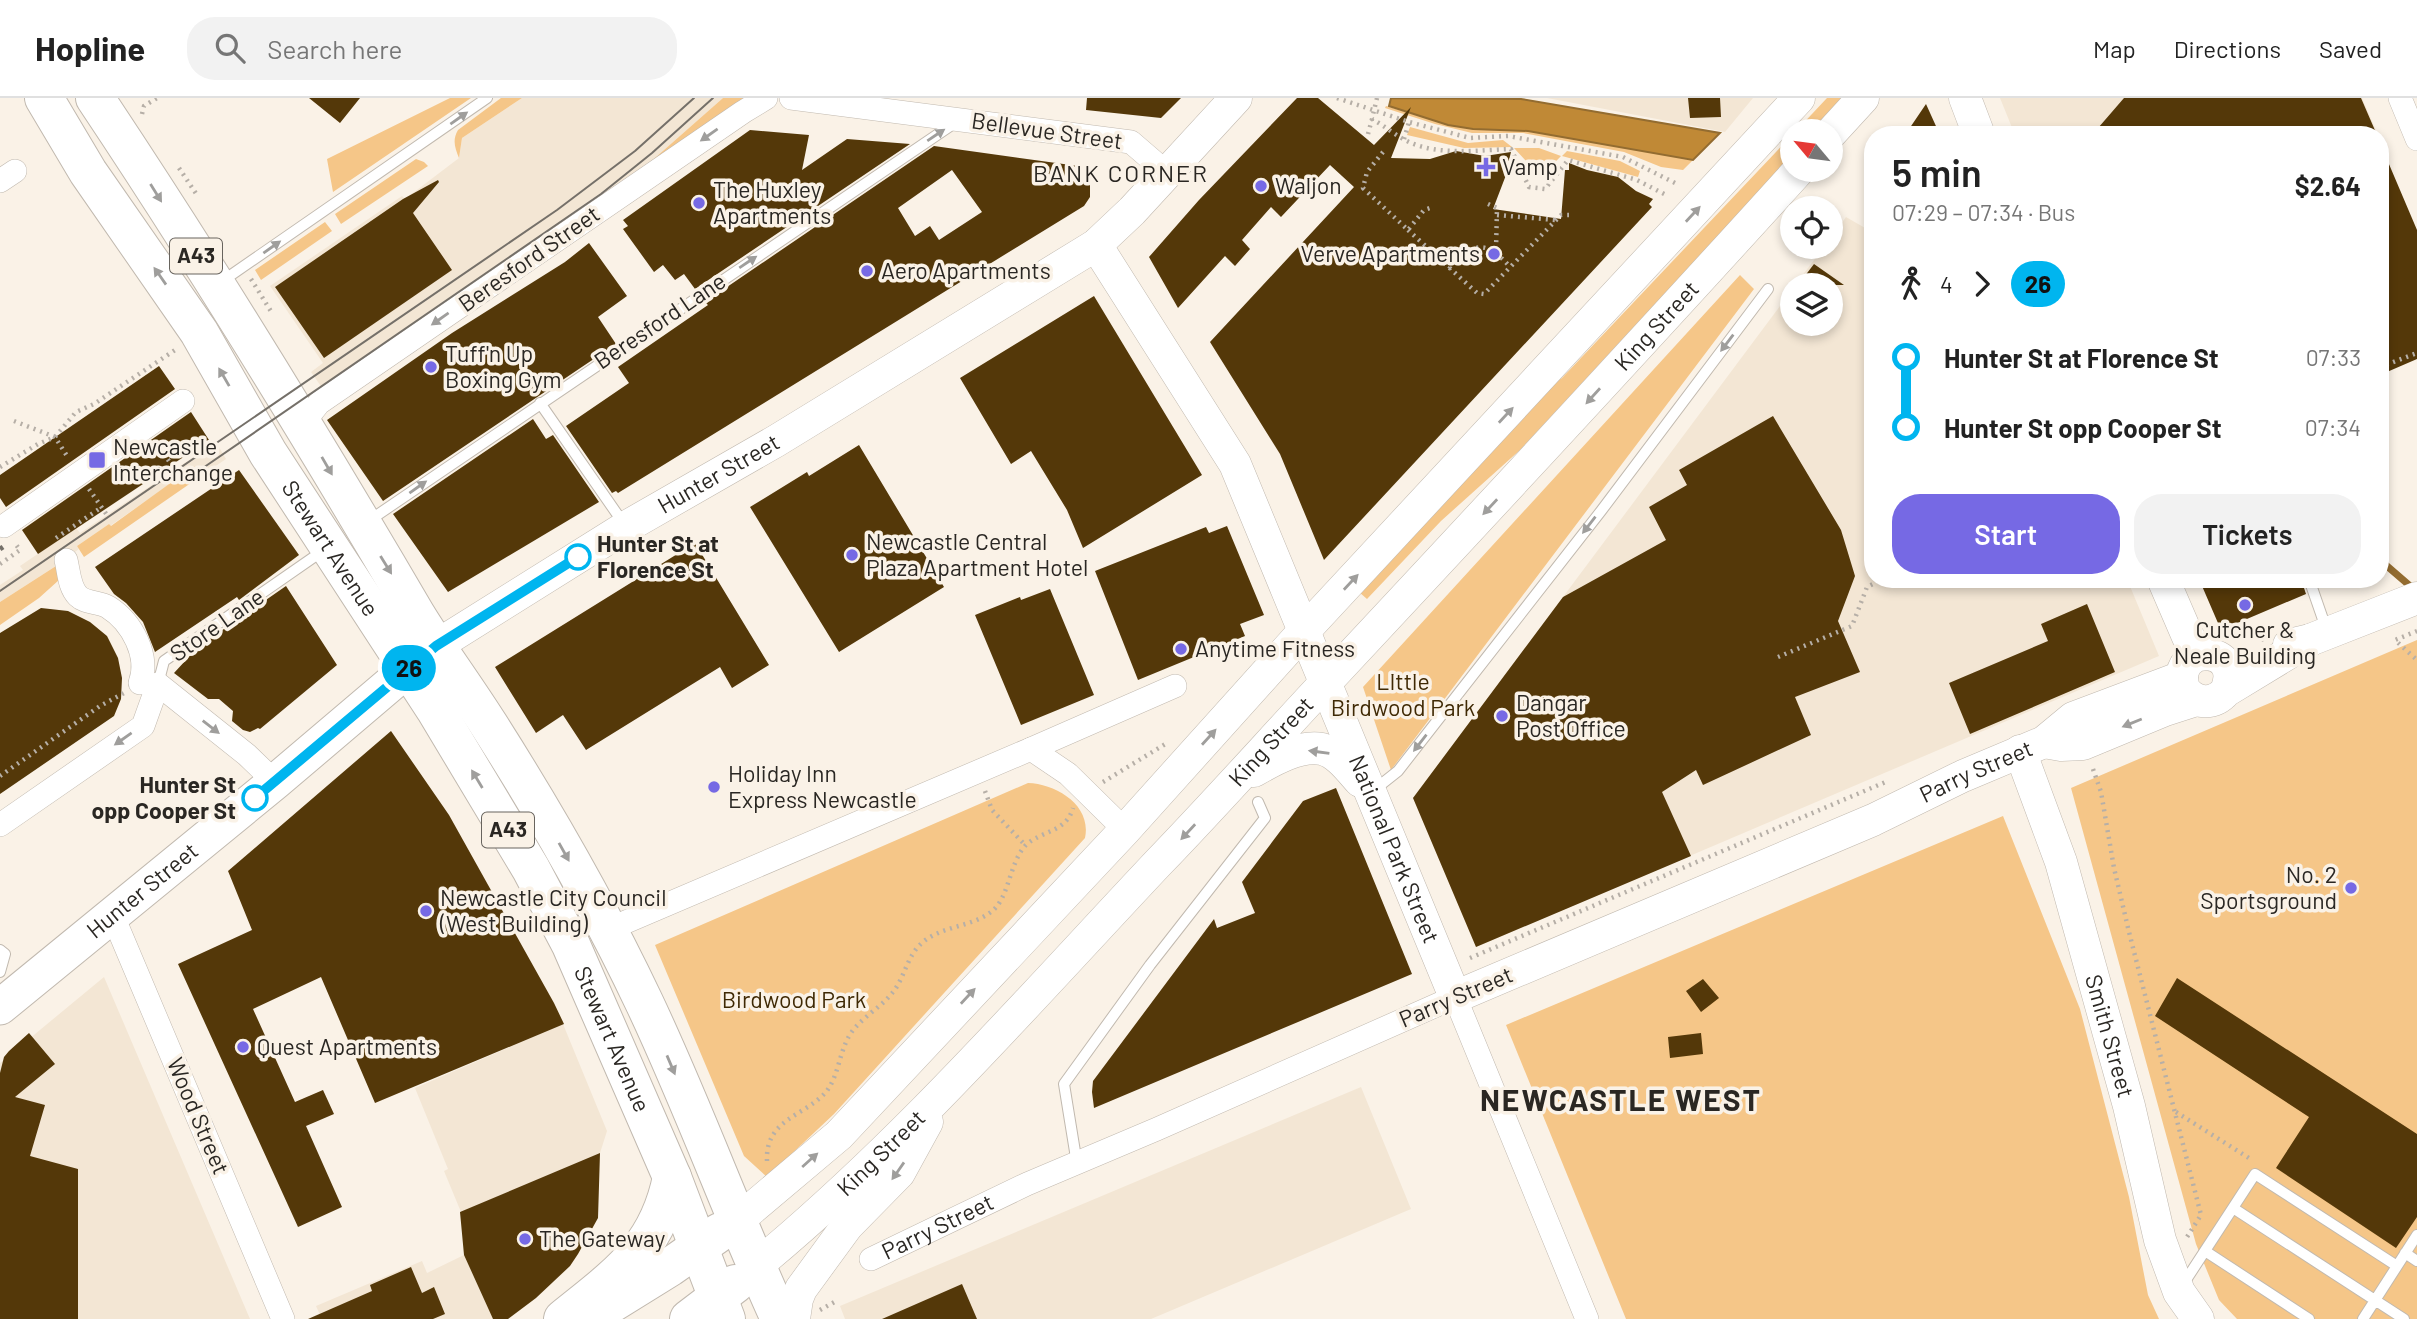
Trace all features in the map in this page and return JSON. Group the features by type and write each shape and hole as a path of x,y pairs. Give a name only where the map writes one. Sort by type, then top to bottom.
{"highway":[{"path":"51,109 94,98"},
{"name":"Stewart Avenue","path":"94,98 306,431 362,526 422,657 435,709 531,869 571,945 672,1177 699,1246 711,1312"},
{"name":"Stewart Avenue","path":"51,109 88,172 199,332 268,453 329,546 422,657 489,725 607,930 644,1002 755,1267 780,1319"},
{"path":"563,1319 635,1257 662,1216 672,1177"},
{"path":"583,1319 621,1299 737,1221"},
{"path":"711,1312 755,1267"}],"main road":[{"name":"Hunter Street","path":"2,991 112,914 275,782 422,657 626,527 776,441 1096,245 1132,211 1236,98"},
{"name":"King Street","path":"737,1221 839,1135 1125,830 1304,631 1799,98"},
{"path":"1843,120 1863,98"},
{"path":"1965,98 1976,126"},
{"name":"King Street","path":"755,1267 817,1216 1247,792 1325,683 1554,439 1788,182"},
{"name":"National Park Street","path":"1096,245 1235,464 1455,997"},
{"path":"2167,588 2188,637 2207,668"},
{"name":"Parry Street","path":"1455,997 1872,820 2032,746 2083,744 2165,710 2207,668 2319,637 2417,598"},
{"name":"Smith Street","path":"2032,746 2061,862 2129,1106 2160,1240 2179,1292 2198,1319"},
{"path":"1247,792 1272,760 1293,752 1322,749 1341,761 1371,792"},
{"path":"794,1319 797,1299 802,1289 847,1226 899,1173 944,1090"}],"street":[{"name":"Beresford Street","path":"306,431 311,413 319,403 743,111 766,98"},
{"name":"Bellevue Street","path":"791,98 832,100 1131,142 1167,173"},
{"path":"2400,98 2417,139"},
{"path":"4,526 183,401"},
{"path":"66,560 76,593 82,599 108,607 119,616 134,636 149,683 247,755 275,782"},
{"name":"Store Lane","path":"0,825 143,726 149,683"},
{"path":"607,930 1175,686"},
{"path":"1031,749 1068,774 1125,830"},
{"name":"Wood Street","path":"112,914 283,1319"},
{"name":"Parry Street","path":"871,1259 1027,1184 1455,997"},
{"name":"National Park Street","path":"1455,997 1587,1319"}],"lane":[{"path":"215,286 487,98"},
{"name":"Beresford Lane","path":"362,526 960,118"},
{"path":"1371,792 1405,762 1768,289"},
{"path":"540,403 626,527"},
{"name":"Store Lane","path":"149,683 164,661 329,546"},
{"path":"2311,588 2319,637"},
{"path":"1077,1164 1064,1084 1150,965 1265,818 1247,792"},
{"path":"0,950 5,954 2,991"},
{"path":"2179,1292 2255,1174 2396,1266"},
{"path":"2233,1208 2404,1319"},
{"path":"2363,1319 2417,1235"},
{"path":"2205,1251 2309,1319"},
{"path":"2405,1254 2417,1261"}],"path":[{"path":"144,106 157,98"},
{"path":"1337,98 1409,122 1470,138 1508,136 1623,156 1679,185"},
{"path":"1368,134 1375,111 1375,99"},
{"path":"1372,119 1404,139 1436,150 1511,149 1529,187 1545,189 1568,160 1637,180 1668,196"},
{"path":"1404,139 1409,122"},
{"path":"1383,152 1367,172 1363,188 1477,293 1484,294 1561,215 1569,215"},
{"path":"1489,204 1497,208 1496,251"},
{"path":"1408,230 1424,211 1433,207"},
{"path":"1497,215 1556,220"},
{"path":"1449,269 1467,251 1482,247 1496,251 1510,267"},
{"path":"0,467 38,444 55,438 76,412 94,404 172,352"},
{"path":"2389,364 2417,353"},
{"path":"14,421 55,438"},
{"path":"146,427 175,470"},
{"path":"80,474 107,515"},
{"path":"54,540 102,508"},
{"path":"1778,657 1852,626 1867,588"},
{"path":"2207,668 2234,625 2256,635"},
{"path":"2417,631 2395,640 2417,660"},
{"path":"0,776 100,706 149,683"},
{"path":"756,1168 767,1162 766,1149 784,1122 815,1102 831,1084 849,1035 894,992 909,961 923,942 988,914 997,907 1018,856 1026,846 1068,821 1074,804 1115,773 1170,741"},
{"path":"2093,769 2101,792 2114,868 2129,932 2201,1215 2186,1240 2197,1263"},
{"path":"977,772 992,810 1026,846"},
{"path":"1470,958 1898,777"},
{"path":"2176,1111 2252,1160"}],"shaded area":[{"path":"522,98 723,98 647,165 325,392 311,372 323,363 270,286 402,196 405,199 459,158 462,138"},
{"path":"1391,98 1521,99 1720,133 1693,160 1528,131 1473,129 1448,125 1389,106"},
{"path":"1547,98 1753,98 1725,132"},
{"path":"2000,98 2362,98 2374,126 2011,126"},
{"path":"1846,217 1864,227 1864,588 2131,588 2159,656 1476,947 1413,798 1780,306 1780,336 1843,336 1843,273 1804,273 1815,259 1843,259 1843,221"},
{"path":"216,442 226,459 201,476 194,467 77,546 79,549 56,566 0,602 0,585 23,570 20,566 76,528 80,533"},
{"path":"104,977 250,1319 0,1319 0,1063"},
{"path":"563,1024 607,1131 600,1153 461,1212 444,1171 448,1169 415,1088"},
{"path":"1361,1087 1411,1209 1151,1319 845,1319 840,1306"},
{"path":"464,1255 493,1319 322,1319 316,1306 422,1261 427,1273"}],"green space":[{"path":"450,98 471,98 333,192 327,159"},
{"path":"501,98 522,98 462,138 459,158 455,147 458,130"},
{"path":"723,98 745,98 647,165"},
{"path":"1827,98 1845,98 1826,119 1807,119"},
{"path":"1386,106 1448,125 1473,129 1528,131 1693,160 1683,170 1661,167 1624,152 1523,133 1472,133 1435,124 1385,108"},
{"path":"1410,127 1468,143 1503,140 1512,147 1464,148 1407,135"},
{"path":"1514,148 1539,148 1561,156 1542,176"},
{"path":"1780,148 1780,169 1520,450 1441,521 1367,599 1359,592 1549,386 1562,378"},
{"path":"1567,151 1620,161 1640,171 1638,177 1562,156"},
{"path":"416,159 428,166 341,224 335,214"},
{"path":"325,222 332,231 261,280 255,270"},
{"name":"LIttle Birdwood Park","path":"1740,275 1754,289 1391,770 1363,687"},
{"path":"194,466 201,476 84,557 77,546 109,524 111,526"},
{"path":"56,566 59,580 39,598 0,625 0,602"},
{"path":"2417,640 2417,1319 2237,1319 2219,1300 2196,1244 2071,788"},
{"name":"Birdwood Park","path":"1028,783 1050,787 1070,798 1083,816 1085,838 834,1114 767,1177 744,1156 655,945"},
{"path":"2003,816 2080,1009 2129,1197 2148,1295 2159,1319 1626,1319 1506,1025"}],"building":[{"path":"309,98 360,98 340,123"},
{"path":"1087,98 1181,98 1161,118 1086,110"},
{"path":"1297,98 1318,98 1374,145 1411,107 1391,158 1430,159 1456,151 1485,156 1511,152 1511,162 1493,209 1561,219 1565,170 1569,170 1569,163 1618,177 1636,191 1653,199 1649,204 1652,207 1324,560 1280,454 1210,342 1354,187 1330,165 1281,217 1271,207 1242,240 1250,249 1235,266 1225,256 1178,308 1149,257 1199,200"},
{"path":"1688,98 1720,98 1721,117 1690,118"},
{"path":"2124,98 2361,98 2373,126 2100,126"},
{"path":"1926,104 1936,126 1911,126"},
{"path":"750,130 809,135 802,170 847,139 910,144 695,289 684,274 675,280 663,265 654,272 623,229 628,226 623,220"},
{"path":"934,146 1078,166 1090,179 1090,197 1084,206 618,493 612,493 566,426 629,383 618,367 708,305 705,302","holes":["952,170 982,212 939,240 930,226 915,236 898,208"]},
{"path":"2389,164 2417,230 2417,359 2389,371"},
{"path":"438,180 413,213 452,270 324,358 275,287 403,199"},
{"path":"589,243 627,296 598,317 616,344 383,501 327,420 452,333 565,262"},
{"path":"1814,264 1827,273 1807,273"},
{"path":"1094,296 1202,475 1083,548 1067,510 1031,451 1011,464 960,378"},
{"path":"159,366 175,389 6,507 0,498 0,475"},
{"path":"191,412 209,440 38,554 22,530"},
{"path":"1773,416 1841,530 1855,576 1838,621 1860,672 1795,697 1811,735 1703,785 1696,770 1662,792 1691,856 1476,947 1413,798 1563,597 1666,540 1649,507 1687,485 1679,470"},
{"path":"533,419 546,439 553,435 599,502 448,592 393,514"},
{"name":"Newcastle Central Plaza Apartment Hotel","path":"859,445 944,587 839,652 750,507 807,472 809,476"},
{"path":"239,470 299,555 239,600 237,597 155,652 143,622 114,594 95,567"},
{"path":"1227,526 1264,615 1240,624 1245,636 1138,680 1095,571 1206,527 1209,533"},
{"path":"695,543 769,665 732,688 720,667 586,750 563,715 536,733 495,667"},
{"path":"286,586 337,665 260,729 250,732 232,721 233,711 219,699 208,699 174,673 198,647"},
{"name":"Cutcher & Neale Building","path":"2203,588 2304,588 2306,594 2221,630"},
{"path":"1050,589 1094,695 1021,725 975,615 1020,597 1021,600"},
{"path":"2087,604 2115,672 1970,734 1949,683 2048,641 2041,624"},
{"path":"41,608 68,611 90,622 107,636 118,658 122,678 121,699 114,716 0,794 0,633"},
{"name":"Newcastle City Council (West Building)","path":"391,731 449,815 564,1024 375,1103 321,977 253,1009 295,1102 323,1090 334,1114 306,1126 342,1207 298,1227 178,964 252,930 228,871"},
{"path":"1336,788 1412,974 1094,1108 1093,1081 1214,919 1217,928 1255,913 1242,882 1303,801"},
{"path":"2177,978 2417,1134 2417,1217 2396,1248 2276,1168 2309,1117 2155,1016"},
{"path":"1703,979 1719,998 1701,1012 1686,991"},
{"path":"29,1033 55,1064 15,1097 45,1105 30,1156 78,1169 78,1319 0,1319 0,1073 4,1057"},
{"path":"1701,1033 1703,1054 1670,1058 1668,1037"},
{"name":"The Gateway","path":"600,1153 598,1218 578,1254 570,1266 536,1298 508,1319 493,1319 464,1255 460,1212"},
{"path":"411,1267 422,1293 434,1287 445,1314 433,1319 308,1319 372,1291 370,1285"},
{"path":"962,1284 977,1319 882,1319"}],"waterway":[{"path":"2389,568 2416,591"}],"tram line":[{"path":"0,591 557,210 635,151 694,98"},
{"path":"200,470 601,194 713,98"}],"bus line":[{"name":"26","path":"255,798 436,646 578,557"}],"place":[{"name":"Vamp","path":"1486,167"},
{"name":"Waljon","path":"1261,186"},
{"name":"The Huxley Apartments","path":"699,203"},
{"name":"Verve Apartments","path":"1494,254"},
{"name":"Aero Apartments","path":"867,271"},
{"name":"Tuff'n Up Boxing Gym","path":"431,367"},
{"name":"Newcastle Interchange","path":"97,460"},
{"name":"Newcastle Central Plaza Apartment Hotel","path":"852,555"},
{"name":"Hunter St at Florence St","path":"578,557"},
{"name":"Cutcher & Neale Building","path":"2245,605"},
{"name":"Anytime Fitness","path":"1181,649"},
{"name":"Dangar Post Office","path":"1502,716"},
{"name":"Holiday Inn Express Newcastle","path":"714,787"},
{"name":"Hunter St opp Cooper St","path":"255,798"},
{"name":"No. 2 Sportsground","path":"2351,888"},
{"name":"Newcastle City Council (West Building)","path":"426,911"},
{"name":"Quest Apartments","path":"243,1047"},
{"name":"The Gateway","path":"525,1239"}],"district":[{"name":"BANK CORNER","path":"1121,174"},
{"name":"NEWCASTLE WEST","path":"1621,1101"}]}
